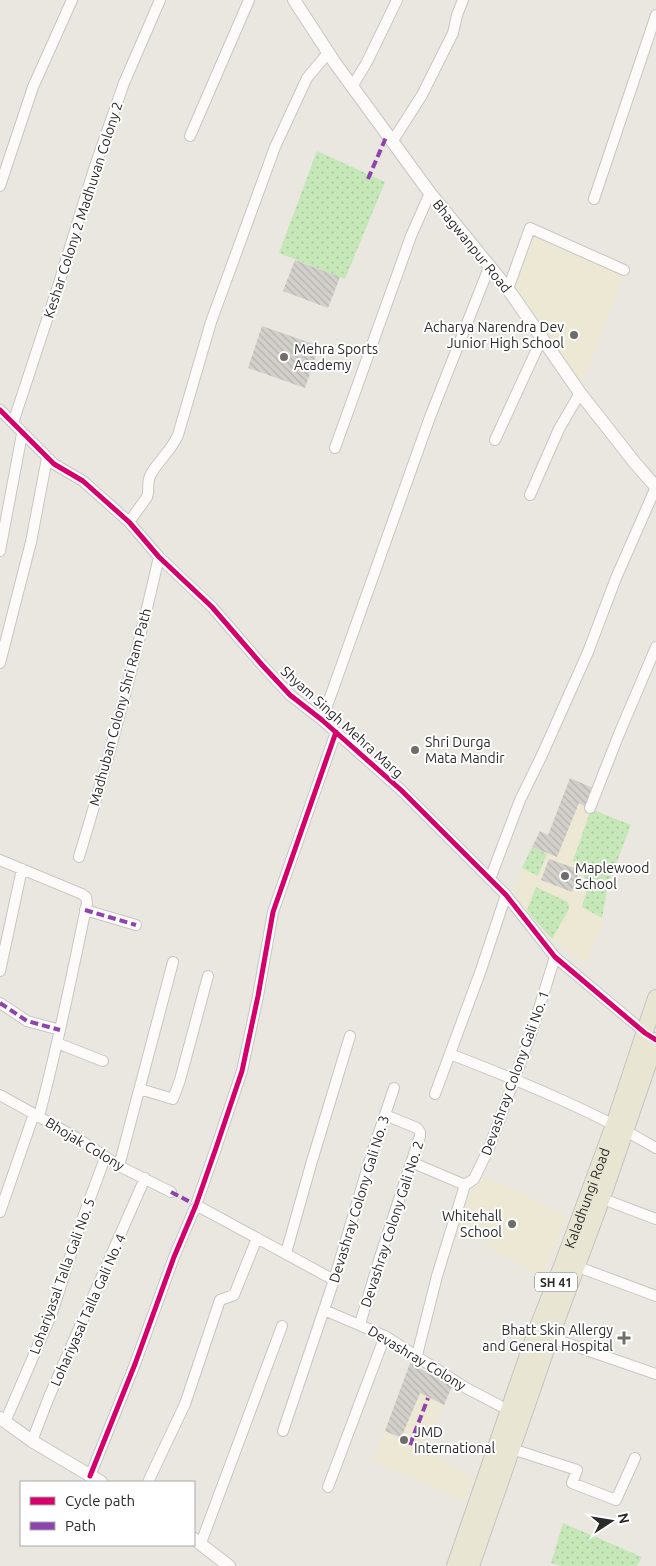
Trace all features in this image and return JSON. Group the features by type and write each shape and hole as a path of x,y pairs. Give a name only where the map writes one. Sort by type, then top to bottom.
{"main road":[{"name":"Kaladhungi Road","path":"471,1566 483,1506 543,1335 652,1038 656,998"},
{"name":"Kaladhungi Road","path":"455,1566 512,1449 516,1414"}],"street":[{"path":"0,186 33,87 72,0"},
{"name":"Keshar Colony 2 Madhuvan Colony 2","path":"13,423 60,283 94,169 124,83 160,0"},
{"path":"190,136 249,0"},
{"name":"Bhagwanpur Road","path":"294,0 328,53 392,142 430,193 508,289 580,393 656,487"},
{"path":"352,86 397,0"},
{"path":"392,142 422,95 453,33 463,0"},
{"path":"594,199 656,15"},
{"path":"129,522 147,497 149,492 147,482 151,474 172,447 178,435 211,322 275,147 307,78 328,53"},
{"path":"335,448 411,236 430,193"},
{"path":"508,289 530,228 624,270"},
{"path":"322,720 430,418 490,265"},
{"path":"495,440 542,338"},
{"path":"530,495 559,429 580,393"},
{"name":"Shyam Singh Mehra Marg","path":"0,410 47,458 83,481 129,522 159,557 212,607 290,694 401,790 506,895 555,957 652,1038"},
{"path":"0,551 22,434"},
{"path":"0,663 31,542 47,458"},
{"path":"490,879 520,800 588,652 616,578 656,487"},
{"name":"Madhuban Colony Shri Ram Path","path":"78,857 106,766 142,632 159,557"},
{"path":"590,808 656,647"},
{"path":"90,1476 135,1364 174,1257 196,1205 242,1071 273,912 336,732"},
{"path":"0,860 82,894 86,897 87,903 57,1043 37,1115 0,1212"},
{"path":"0,971 22,869"},
{"path":"436,1094 506,895"},
{"path":"85,910 136,925"},
{"name":"Devashray Colony Gali No. 1","path":"417,1355 437,1276 465,1184 474,1179 490,1148 516,1079 555,957"},
{"path":"119,1166 173,962"},
{"path":"140,1089 173,1099 180,1080 208,976"},
{"path":"0,1003 27,1021 60,1030"},
{"path":"286,1252 350,1036"},
{"path":"57,1043 103,1061"},
{"path":"450,1054 516,1079 620,1128 656,1148"},
{"name":"Devashray Colony Gali No. 3","path":"324,1310 394,1088"},
{"name":"Bhojak Colony","path":"0,1095 77,1138 119,1166 172,1192"},
{"name":"Devashray Colony Gali No. 2","path":"360,1324 420,1132 417,1128 385,1115"},
{"name":"Lohariyasal Talla Gali No. 5","path":"3,1420 52,1313 82,1220 105,1158"},
{"path":"411,1162 465,1184"},
{"name":"Lohariyasal Talla Gali No. 4","path":"32,1442 56,1382 145,1178"},
{"path":"595,1196 656,1218"},
{"path":"196,1205 286,1252 334,1280"},
{"path":"148,1481 185,1404 220,1300 234,1294 257,1238"},
{"path":"570,1264 656,1296"},
{"path":"283,1431 324,1310"},
{"name":"Devashray Colony","path":"324,1310 385,1336 466,1388 516,1414"},
{"path":"229,1566 197,1541 282,1326"},
{"path":"543,1335 656,1374"},
{"path":"328,1487 385,1336"},
{"path":"3,1420 32,1442 99,1481"},
{"path":"512,1449 577,1470 572,1483 616,1500 635,1458"}],"shaded area":[{"name":"Acharya Narendra Dev Junior High School","path":"532,233 624,273 582,386 513,285"},
{"name":"Maplewood School","path":"570,778 593,788 587,807 631,825 608,884 601,928 586,964 552,939 533,918 512,889 540,831 548,834"},
{"name":"Whitehall School","path":"478,1175 515,1190 567,1217 542,1276 488,1247 490,1241 456,1231"},
{"name":"JMD International","path":"410,1363 452,1386 423,1449 473,1478 465,1502 373,1461"}],"green space":[{"path":"317,151 385,182 345,279 279,253"},
{"path":"591,809 631,825 608,884 602,918 582,907 586,893 583,866 573,861"},
{"path":"532,847 547,854 538,876 522,868"},
{"path":"536,887 568,902 569,909 552,939 527,910"},
{"path":"563,1523 642,1557 637,1566 561,1566 551,1563"}],"building":[{"path":"295,260 340,277 328,308 283,291"},
{"name":"Mehra Sports Academy","path":"262,326 319,346 305,388 248,368"},
{"path":"570,778 593,788 587,807 579,803 557,857 532,847 540,831 548,835"},
{"path":"549,859 580,870 572,892 541,880"},
{"path":"410,1363 452,1386 444,1405 420,1393 401,1438 385,1431"}],"marked path":[{"path":"368,179 387,135"},
{"path":"85,910 136,925"},
{"path":"0,1003 27,1021 60,1030"},
{"path":"171,1192 196,1205"},
{"path":"410,1445 428,1398"}],"cycle path":[{"path":"0,410 54,464 83,481 129,522 159,557 212,607 290,695 322,720 401,790 506,895 555,957 645,1033 656,1040"},
{"path":"90,1476 135,1364 174,1257 196,1205 242,1071 273,912 336,732"}],"place":[{"name":"Acharya Narendra Dev Junior High School","path":"574,335"},
{"name":"Mehra Sports Academy","path":"284,357"},
{"name":"Shri Durga Mata Mandir","path":"415,750"},
{"name":"Maplewood School","path":"565,876"},
{"name":"Whitehall School","path":"512,1224"},
{"name":"Bhatt Skin Allergy and General Hospital","path":"624,1338"},
{"name":"JMD International","path":"404,1440"}]}
